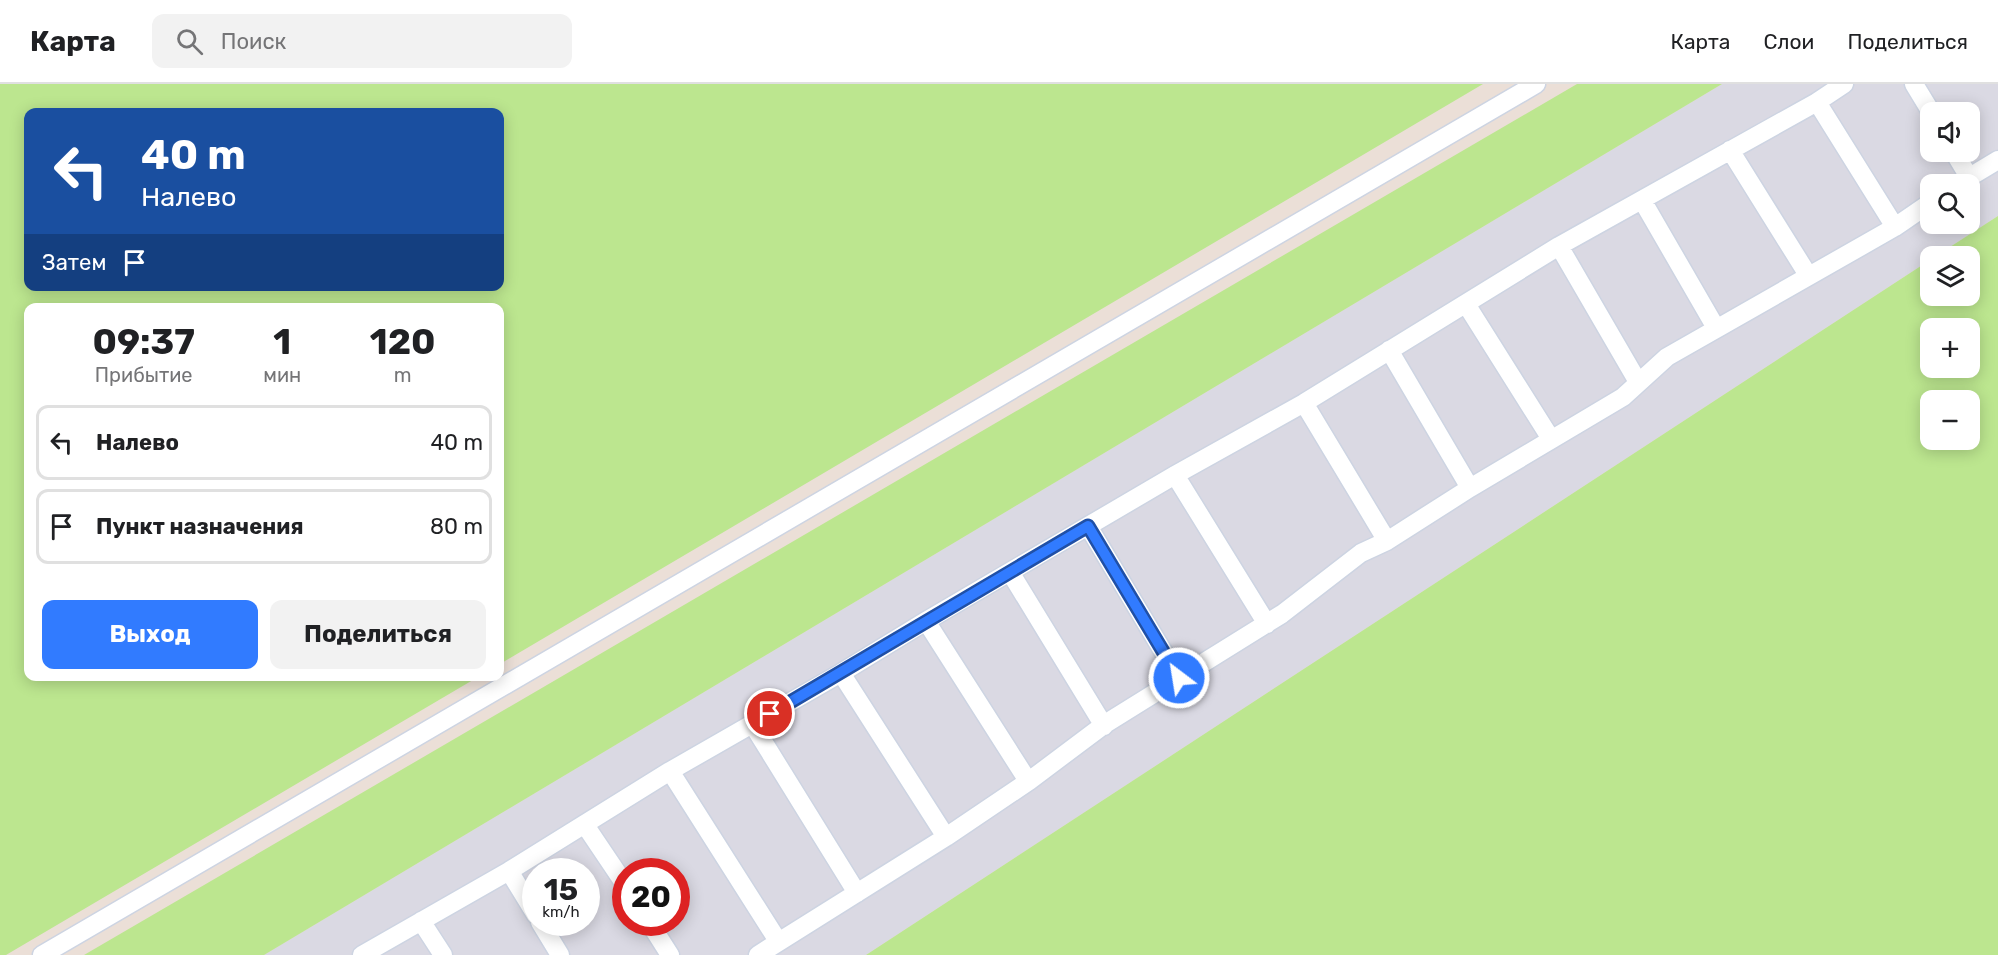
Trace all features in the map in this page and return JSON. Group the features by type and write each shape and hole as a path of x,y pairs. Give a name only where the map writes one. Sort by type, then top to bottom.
{"lane":[{"path":"42,955 1536,84"},
{"path":"367,954 509,871 670,771 753,725 1088,526 1304,403 1559,246 1817,102 1844,84"},
{"path":"1914,84 1925,102"},
{"path":"1817,102 1895,227"},
{"path":"1730,150 1808,275"},
{"path":"1975,174 1998,160"},
{"path":"1642,200 1716,328"},
{"path":"758,955 946,837 1028,782 1104,726 1282,614 1361,553 1387,541 1470,488 1623,397 1667,357 1895,227 1920,210"},
{"path":"1559,246 1638,382"},
{"path":"1466,304 1551,439"},
{"path":"1389,350 1470,488"},
{"path":"1304,403 1387,541"},
{"path":"1175,476 1267,624"},
{"path":"1088,526 1179,678"},
{"path":"1010,572 1104,726"},
{"path":"926,621 1028,782"},
{"path":"841,673 946,837"},
{"path":"753,725 857,893"},
{"path":"670,771 778,941"},
{"path":"585,825 612,865"},
{"path":"509,871 522,892"},
{"path":"421,921 443,955"},
{"path":"548,936 560,955"},
{"path":"658,936 670,955"}],"shaded area":[{"path":"1722,84 1998,84 1998,216 1980,228 1980,174 1920,174 1920,234 1970,234 1952,246 1920,246 1920,267 866,955 264,955"}],"green space":[{"path":"0,84 1483,84 504,662 504,303 24,303 24,681 471,681 6,955 0,955"},
{"path":"1577,84 1722,84 264,955 84,955"},
{"path":"1998,216 1998,955 866,955 1920,267 1920,306 1980,306 1980,246 1952,246 1970,234 1980,234 1980,228"}],"route":[{"path":"770,714 1088,526 1179,678"}]}
